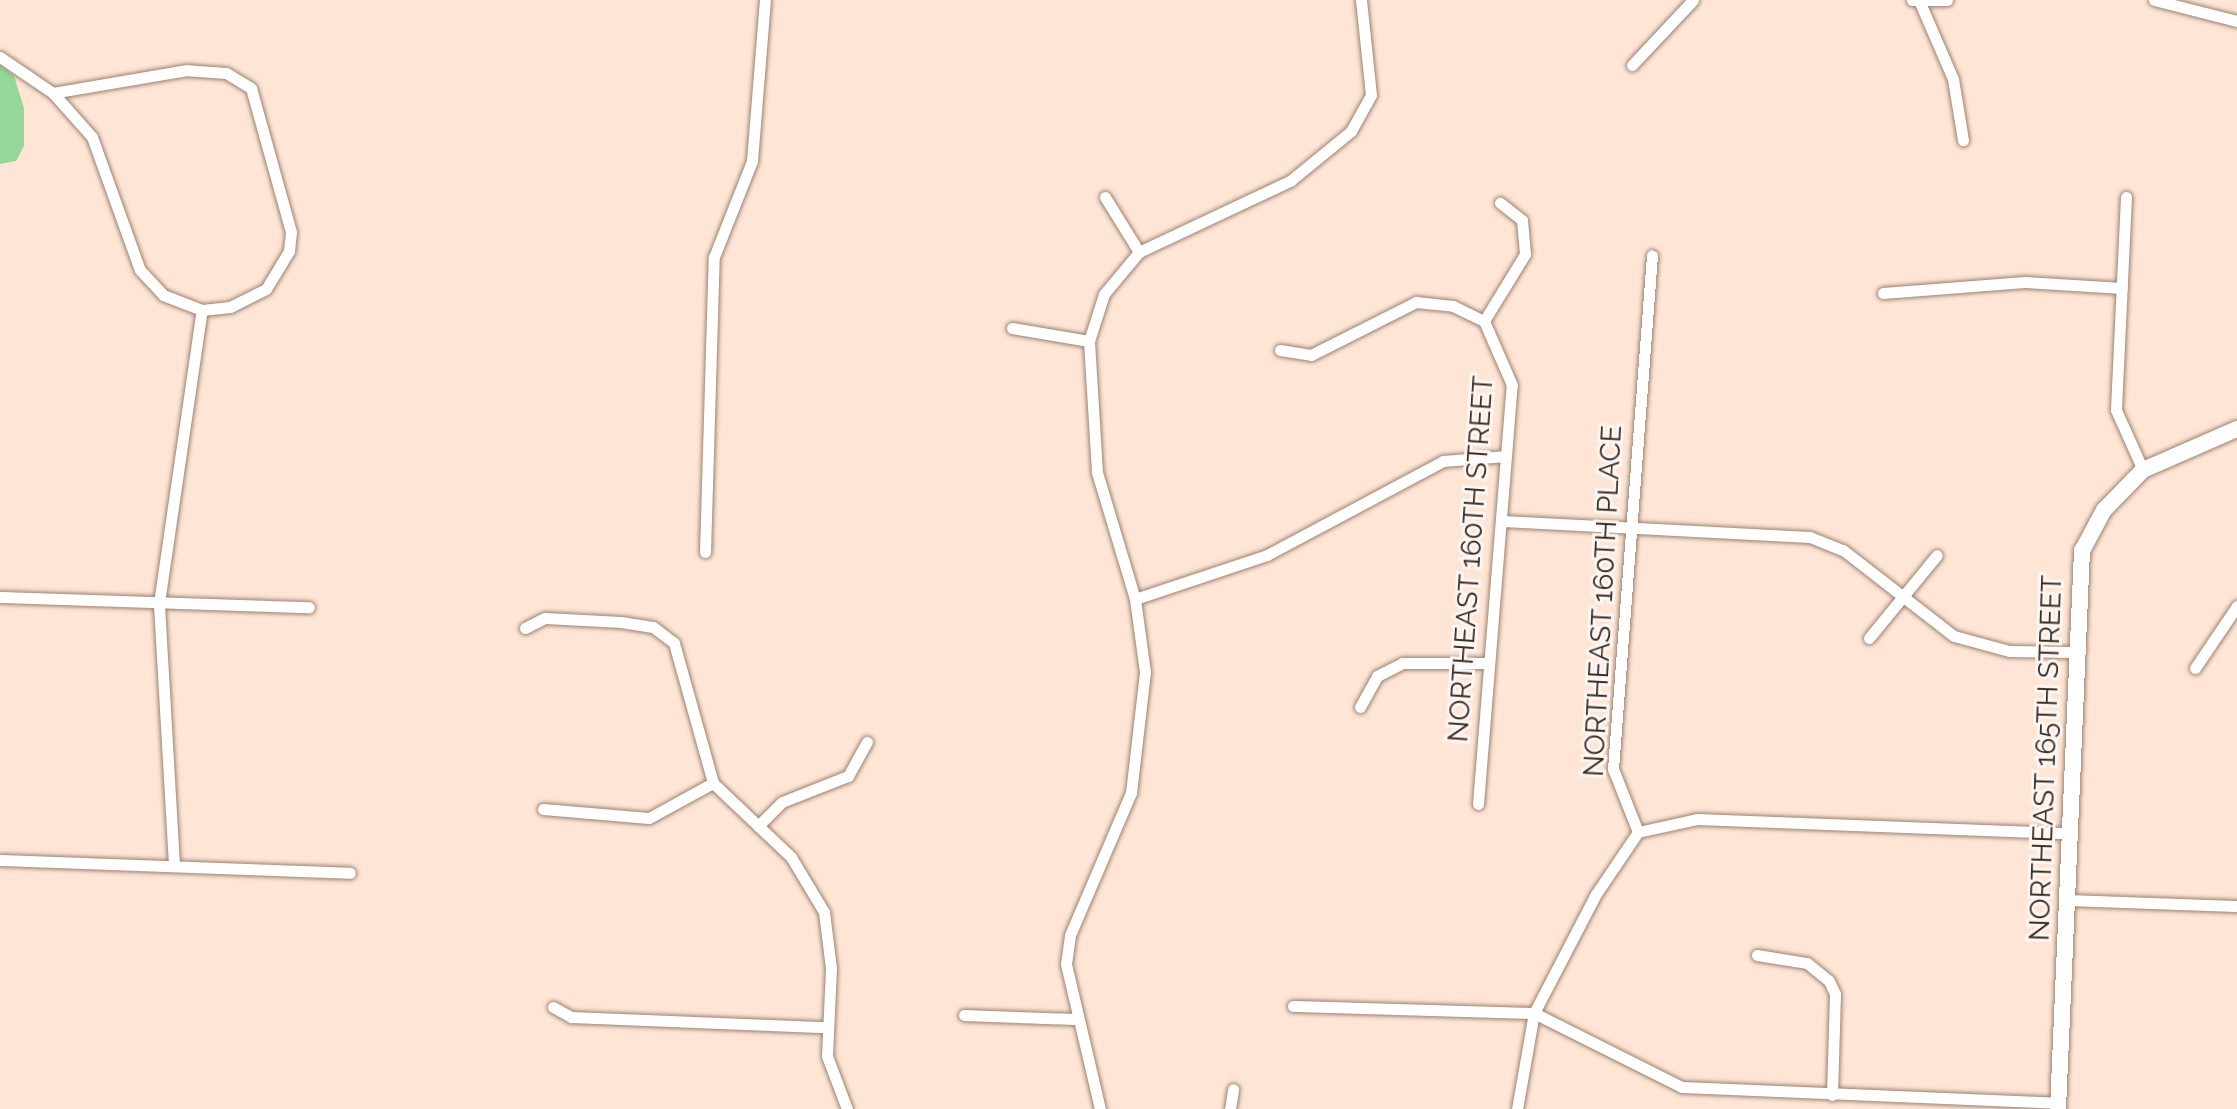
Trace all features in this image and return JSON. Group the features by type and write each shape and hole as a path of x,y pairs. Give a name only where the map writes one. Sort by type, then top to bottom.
{"street":[{"path":"705,552 714,257 752,161 765,0"},
{"path":"1100,1109 1074,1019 1070,935 1120,826 1138,758 1145,672 1135,599 1097,472 1089,341 1104,294 1139,252 1290,181 1351,131 1371,95 1361,0"},
{"path":"1632,65 1693,0"},
{"path":"1947,0 1917,2 1953,79 1963,140"},
{"path":"2154,0 2237,21"},
{"path":"0,57 53,93 92,137 140,270 163,295 202,310 230,307 266,289 289,251 284,186 251,88 226,73 187,70 53,93"},
{"path":"1105,197 1139,252"},
{"path":"2126,197 2116,410 2143,470 2237,429"},
{"path":"1280,350 1311,355 1416,302 1453,306 1484,321 1525,254 1522,220 1500,203"},
{"name":"NORTHEAST 160TH PLACE","path":"1638,832 1613,769 1628,532 1652,255"},
{"path":"1883,293 2025,282 2122,288"},
{"path":"174,865 159,603 202,310"},
{"name":"NORTHEAST 160TH STREET","path":"1478,804 1512,385 1484,321"},
{"path":"1012,328 1089,341"},
{"path":"1135,599 1267,555 1443,461 1506,456"},
{"name":"NORTHEAST 165TH STREET","path":"2058,1106 2073,652 2085,542 2143,470"},
{"path":"1503,521 1628,532 1810,537 1843,550 1903,604 1976,644 2073,652"},
{"path":"1869,638 1903,604 1937,555"},
{"path":"0,597 309,607"},
{"path":"2195,668 2237,606"},
{"path":"525,628 545,618 621,622 653,627 674,643 713,783 791,857 824,912 831,968 825,1027 847,1109"},
{"path":"1360,707 1377,676 1402,663 1489,663"},
{"path":"758,826 782,802 848,776 867,742"},
{"path":"543,809 649,818 713,783"},
{"path":"1517,1109 1534,1013 1596,894 1638,832 1697,819 2068,833"},
{"path":"0,860 350,873"},
{"path":"2066,900 2237,906"},
{"path":"1757,955 1807,963 1829,981 1835,994 1832,1095"},
{"path":"1293,1006 1534,1013 1682,1087 2058,1106"},
{"path":"553,1007 571,1017 825,1027"},
{"path":"964,1015 1074,1019"},
{"path":"1230,1109 1233,1089"}],"green space":[{"path":"0,65 14,76 24,108 24,146 16,161 0,164"}]}
